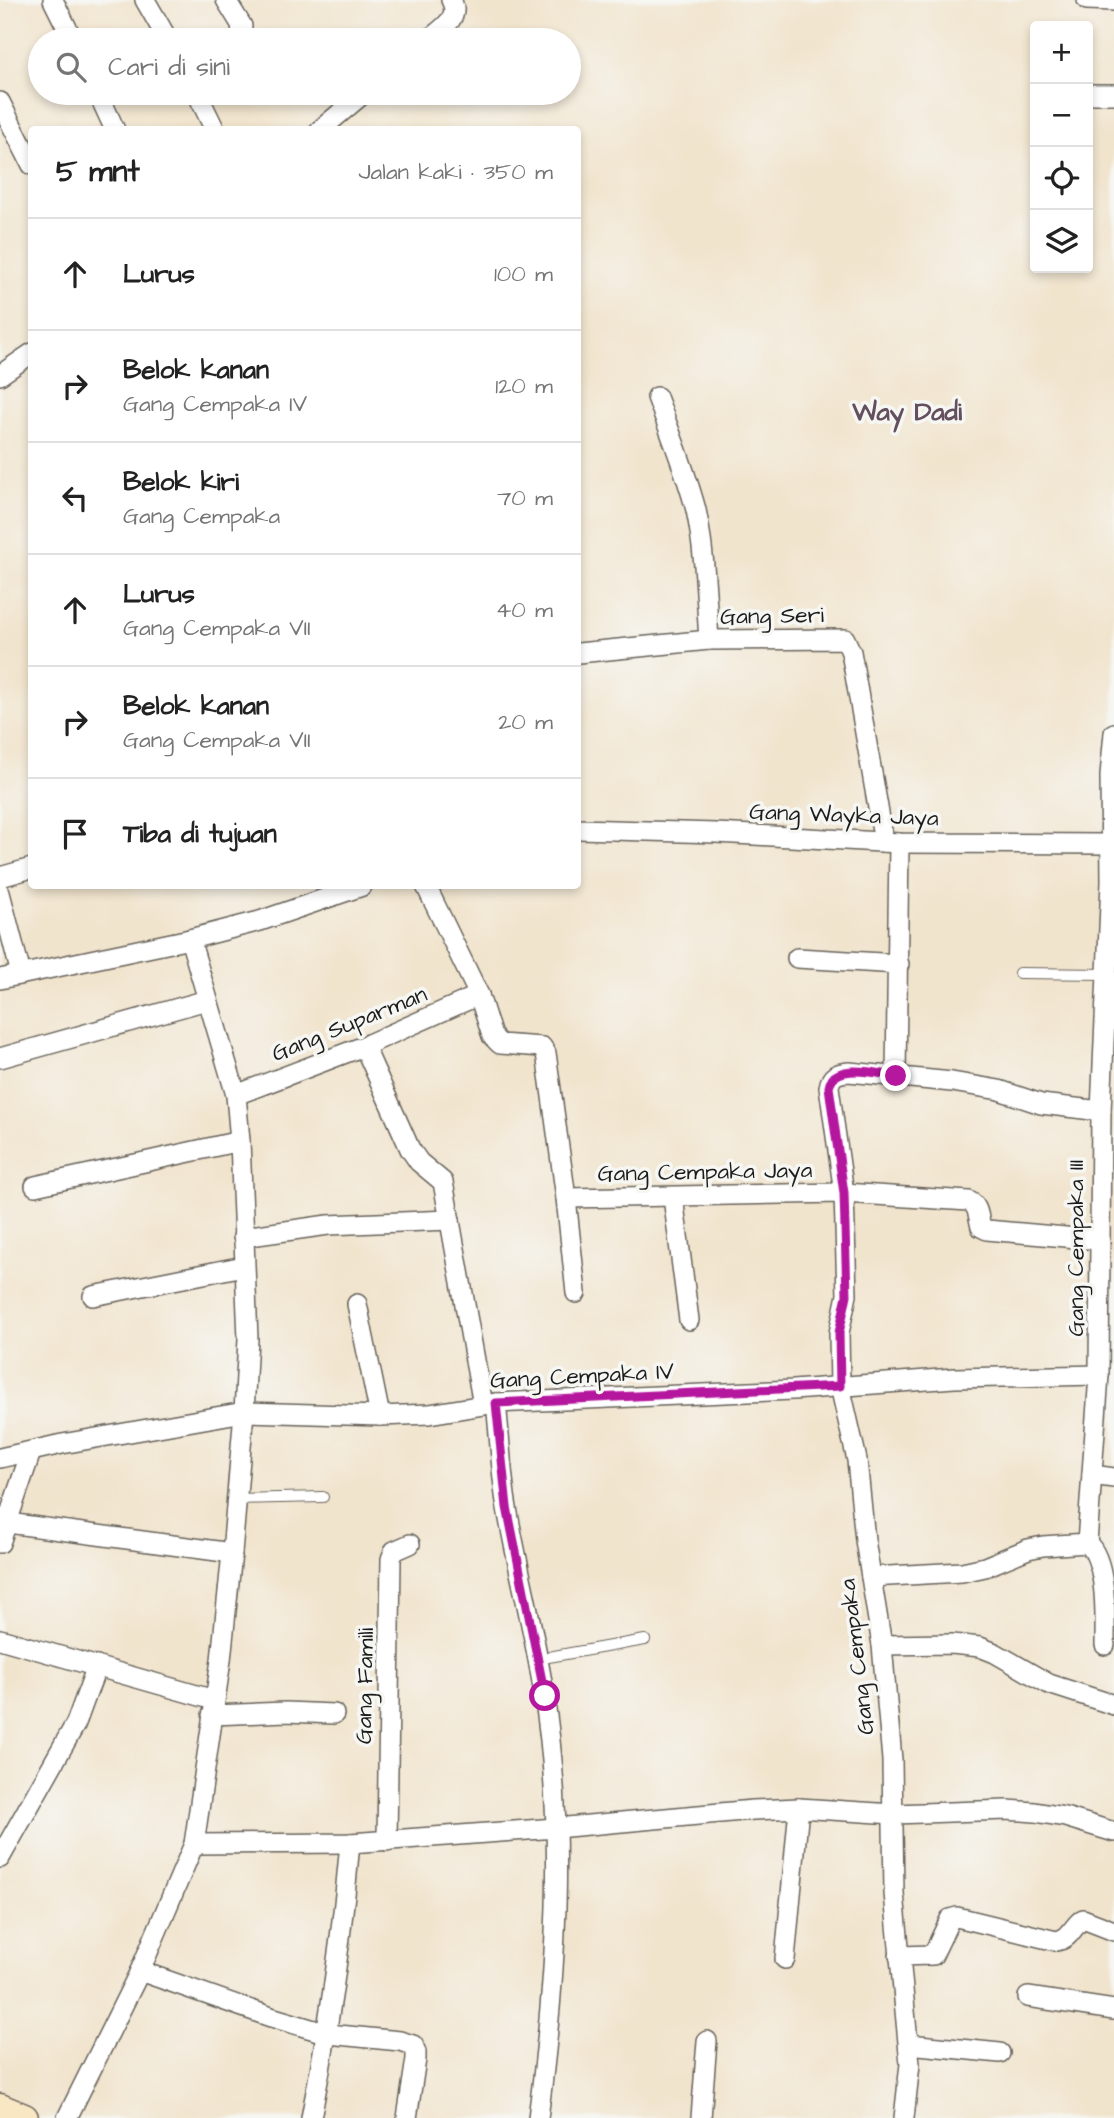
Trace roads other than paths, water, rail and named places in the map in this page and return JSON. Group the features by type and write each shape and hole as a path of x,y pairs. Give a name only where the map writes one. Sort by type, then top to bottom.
{"main road":[{"path":"0,2108 24,2118"}],"street":[{"path":"53,0 67,28"},
{"path":"145,0 161,28"},
{"path":"226,0 242,28"},
{"path":"442,28 453,18 455,11 451,0"},
{"path":"1087,0 1114,1"},
{"path":"1093,94 1114,94"},
{"path":"0,102 28,157"},
{"path":"104,105 113,126"},
{"path":"203,105 213,126"},
{"path":"325,126 350,105"},
{"path":"0,375 28,356"},
{"path":"657,397 686,474 696,513 703,560 709,640"},
{"name":"Gang Seri","path":"581,653 709,640 839,638 848,642 892,842"},
{"name":"Gang Cempaka III","path":"1087,1543 1106,1261 1099,1240 1101,1111 1111,882 1110,775 1114,733"},
{"name":"Gang Wayka Jaya","path":"581,829 892,842 1109,844"},
{"path":"892,842 899,964 896,1076 984,1087 1041,1104 1101,1111"},
{"path":"0,877 28,869"},
{"path":"0,979 190,939 260,921 353,889"},
{"path":"427,889 480,995 492,1036 506,1045 542,1047 545,1050 566,1198 576,1293"},
{"path":"0,893 21,974"},
{"path":"67,2118 140,1971 194,1844 221,1660 244,1412 248,1339 240,1141 236,1095 190,939"},
{"path":"797,958 899,964"},
{"name":"Gang Suparman","path":"236,1095 364,1046 480,995"},
{"path":"0,1058 207,1000"},
{"path":"364,1046 410,1149 419,1162 443,1182 490,1404 507,1507 545,1696 556,1828 556,1916 546,2058 538,2118"},
{"name":"Gang Cempaka","path":"896,1076 849,1072 834,1075 829,1087 844,1193 847,1295 839,1333 840,1386 857,1460 882,1645 892,1760 893,1882 910,2064 904,2118"},
{"path":"35,1186 240,1141"},
{"name":"Gang Cempaka Jaya","path":"566,1198 844,1193 969,1201 974,1203 977,1209 981,1227 987,1230 1099,1240"},
{"path":"673,1197 689,1320"},
{"path":"243,1237 328,1225 450,1220"},
{"path":"93,1296 244,1266"},
{"path":"357,1304 380,1416"},
{"name":"Gang Cempaka IV","path":"0,1458 244,1412 380,1416 429,1414 490,1404 954,1378 1099,1375"},
{"path":"0,1543 31,1452"},
{"path":"1092,1475 1114,1478"},
{"path":"8,1523 232,1553"},
{"path":"871,1577 962,1572 985,1567 1028,1549 1087,1543 1096,1552 1099,1567 1105,1615 1105,1646"},
{"name":"Gang Famili","path":"387,1841 391,1559 394,1551 410,1544"},
{"path":"0,1639 97,1666 213,1707 334,1714"},
{"path":"882,1645 952,1644 980,1647 1049,1684 1114,1705"},
{"path":"0,1858 76,1723 97,1666"},
{"path":"194,1844 387,1841 799,1808 894,1814 1007,1810 1035,1812 1114,1832"},
{"path":"785,1959 799,1808"},
{"path":"311,2118 328,2034 343,1931 351,1843"},
{"path":"899,1956 933,1955 946,1924 957,1917 1056,1941 1070,1935 1083,1919 1114,1931"},
{"path":"140,1971 328,2034 400,2041 413,2045 416,2059 407,2118"},
{"path":"1028,1997 1114,2010"},
{"path":"701,2118 707,2041"},
{"path":"909,2044 1000,2053"}],"lane":[{"path":"1018,973 1107,974"},
{"path":"236,1499 323,1497"},
{"path":"537,1659 645,1640"}],"district":[{"name":"Way Dadi","path":"907,411"}]}
